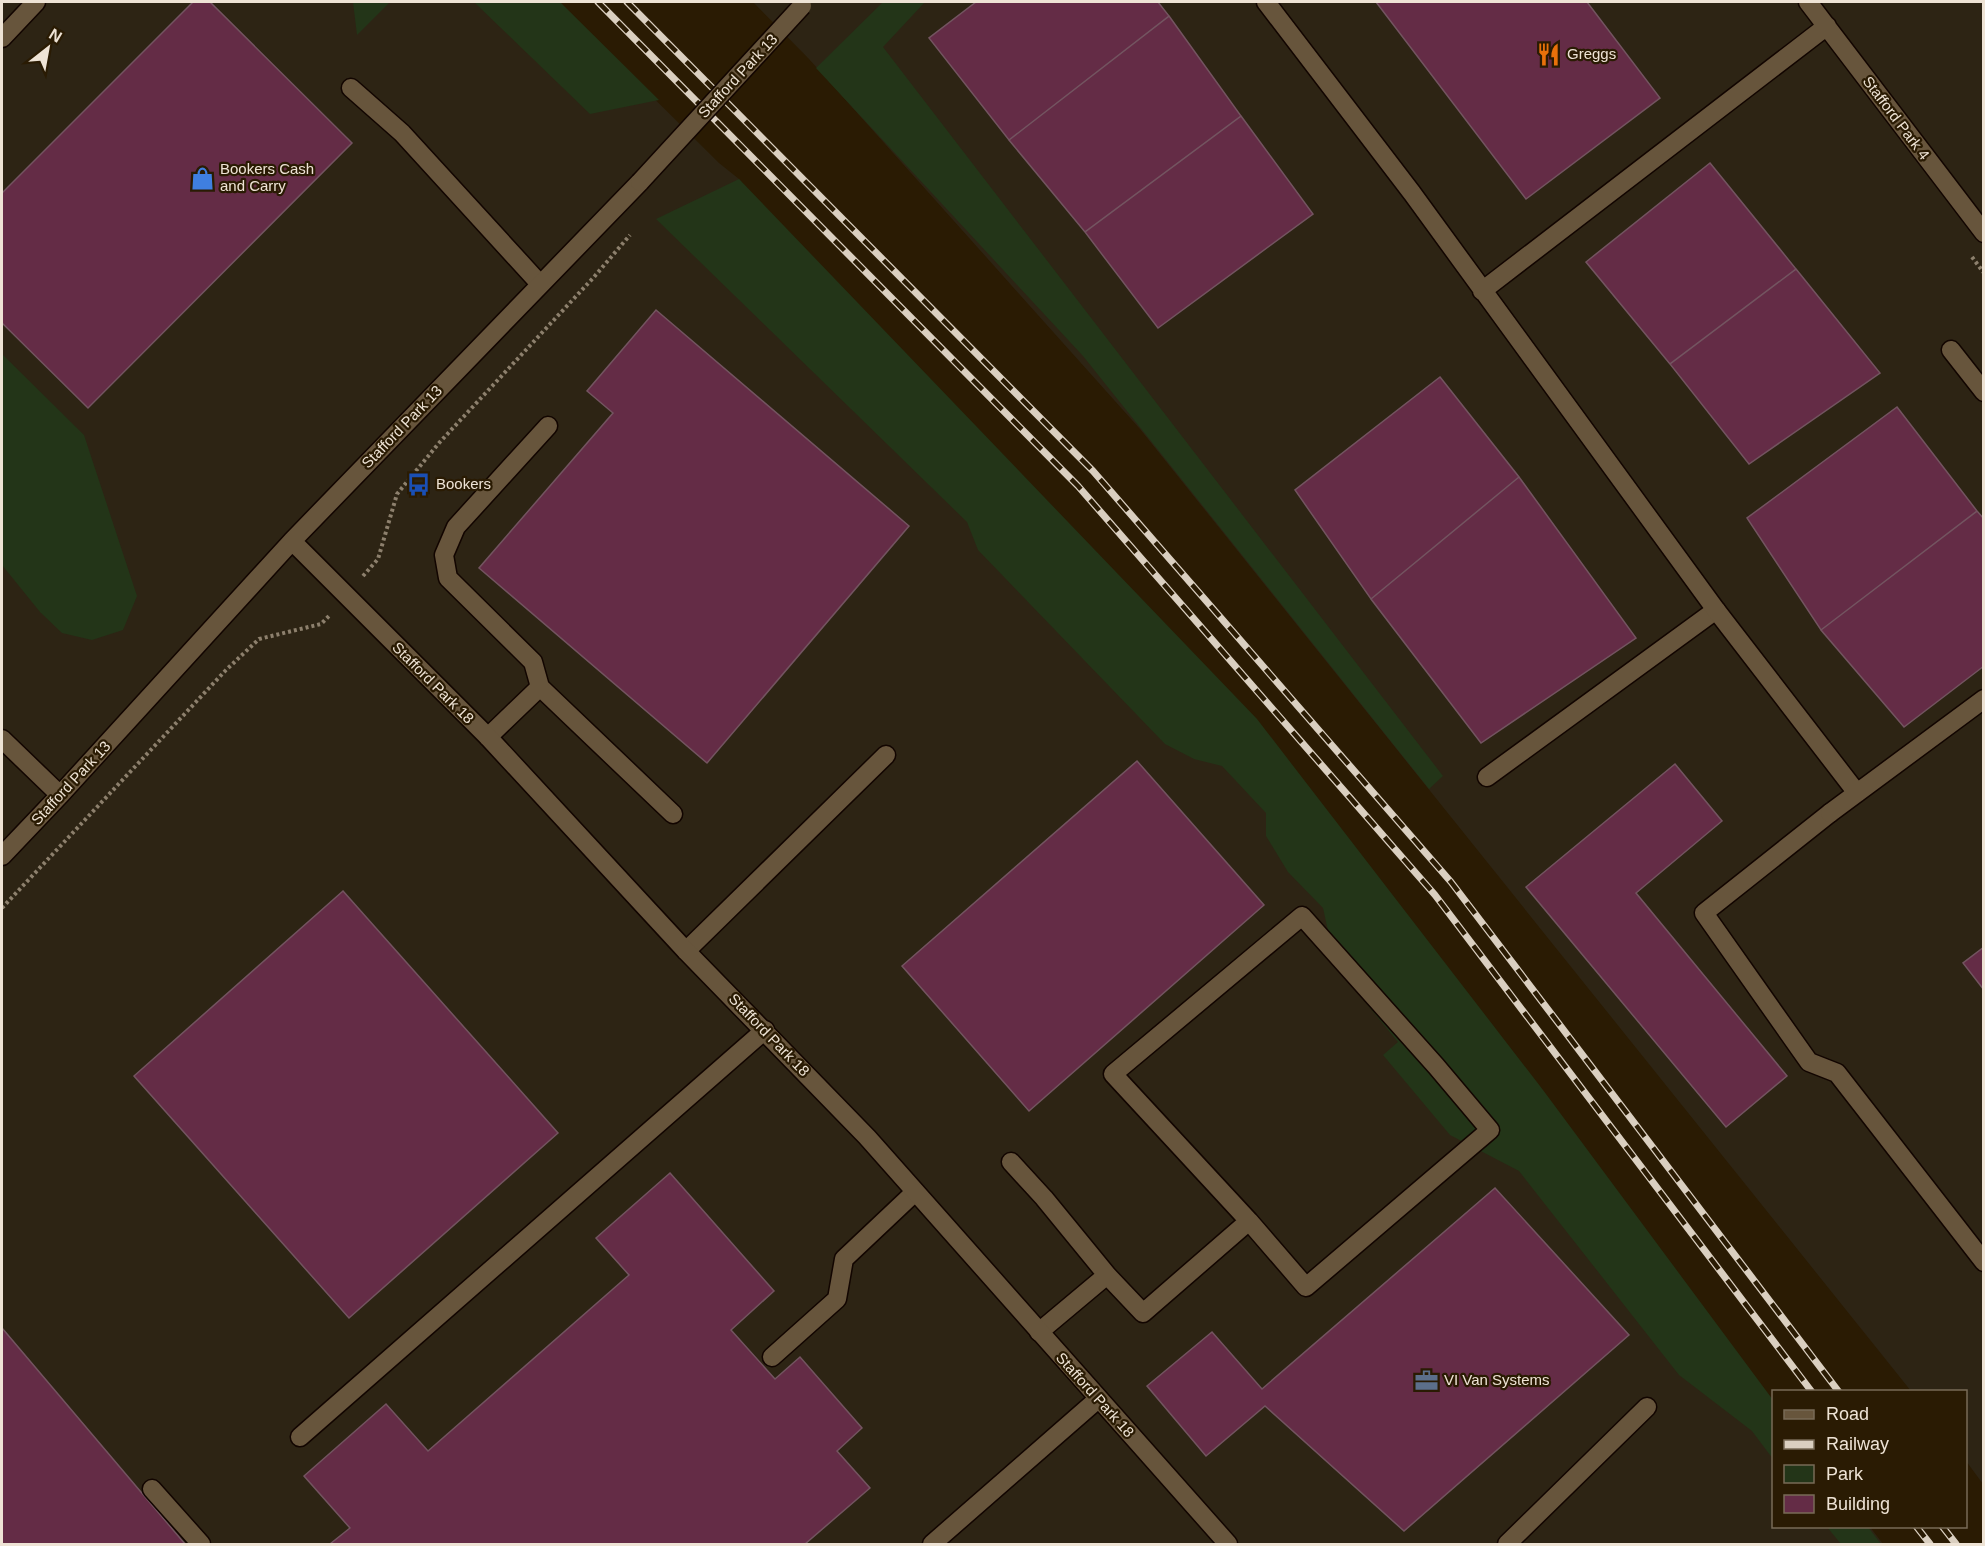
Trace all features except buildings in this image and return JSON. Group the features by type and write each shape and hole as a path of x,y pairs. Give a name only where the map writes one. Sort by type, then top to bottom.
{"street":[{"path":"2,38 36,2"},
{"path":"1266,2 1412,193 1716,610 1857,794"},
{"name":"Stafford Park 4","path":"1808,2 1983,233"},
{"name":"Stafford Park 13","path":"2,856 292,541 640,182 804,4"},
{"path":"1482,291 1827,26"},
{"path":"351,88 402,133 540,284"},
{"path":"1951,350 1983,392"},
{"path":"548,426 456,527 444,555 448,578 533,662 540,687 673,814"},
{"name":"Stafford Park 18","path":"292,541 488,737 686,951 867,1137 1228,1545"},
{"path":"1487,777 1716,610"},
{"path":"488,737 540,687"},
{"path":"1983,699 1830,813 1704,913 1809,1062 1837,1073 1983,1262"},
{"path":"2,739 60,795"},
{"path":"686,951 886,755"},
{"path":"1302,916 1436,1066 1490,1131 1306,1287 1249,1221 1113,1074 1302,916"},
{"path":"300,1437 765,1030"},
{"path":"1011,1162 1044,1198 1107,1275 1143,1313 1249,1221"},
{"path":"772,1358 837,1299 844,1259 915,1192"},
{"path":"1039,1332 1107,1275"},
{"path":"932,1545 1098,1399"},
{"path":"1507,1545 1647,1407"},
{"path":"152,1489 201,1545"}],"path":[{"path":"2,908 225,670 259,639 321,624 378,559 397,494 440,443 586,286 630,234"}],"shaded area":[{"path":"2,2 557,2 719,163 739,179 1772,1400 1772,1528 1871,1528 1883,1544 2,1544"},
{"path":"753,2 1983,2 1983,1484 1967,1462 1967,1390 1910,1390 1140,429 809,59"}],"green space":[{"path":"353,2 390,2 357,35"},
{"path":"474,2 560,2 659,100 590,114"},
{"path":"883,2 925,2 883,47 1443,776 1429,789 1083,356 816,68"},
{"path":"739,179 1257,719 1543,1090 1772,1399 1772,1458 1752,1431 1679,1375 1519,1171 1450,1135 1383,1055 1398,1042 1336,967 1323,908 1288,872 1266,836 1266,813 1222,766 1194,759 1165,744 978,550 967,522 656,219"},
{"path":"2,354 84,435 137,596 123,630 92,640 62,633 40,612 2,565"},
{"path":"1828,1528 1869,1528 1881,1544 1841,1544"}],"railway":[{"path":"598,2 1078,486 1435,895 1810,1390"},
{"path":"627,2 1093,471 1451,882 1837,1390"},
{"path":"1918,1528 1930,1544"},
{"path":"1944,1528 1956,1544"}],"place":[{"name":"Greggs","path":"1549,54"},
{"name":"Bookers Cash and Carry","path":"202,178"},
{"name":"Bookers","path":"418,484"},
{"name":"VI Van Systems","path":"1426,1380"}]}
